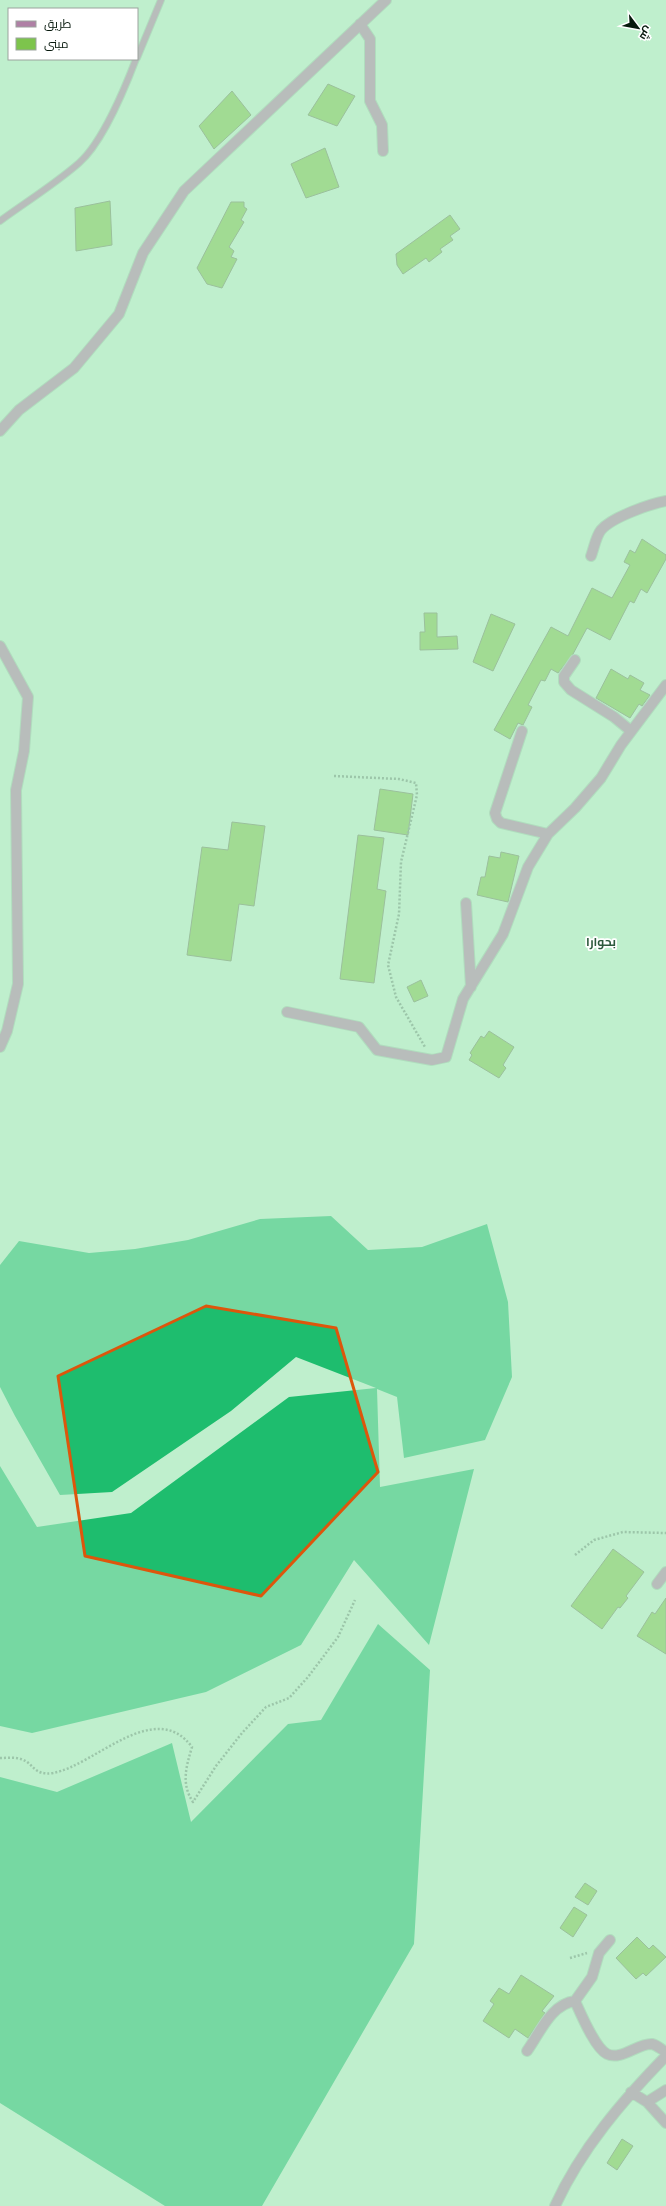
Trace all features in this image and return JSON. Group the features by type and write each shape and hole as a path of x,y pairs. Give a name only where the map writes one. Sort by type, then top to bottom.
{"street":[{"path":"0,431 18,410 74,368 119,314 143,253 184,191 212,162 263,118 386,0"},
{"path":"360,24 370,38 370,101 382,125 383,151"},
{"path":"591,556 601,530 615,519 658,503 666,502"},
{"path":"0,646 28,697 24,751 16,790 18,984 7,1031 0,1047"},
{"path":"575,660 564,676 564,682 571,690 614,717 632,731"},
{"path":"287,1012 359,1027 378,1050 432,1060 446,1057 464,999 503,934 528,867 548,834 575,808 601,778 632,731 666,685"},
{"path":"522,731 495,813 497,819 501,823 548,834"},
{"path":"466,903 470,987"},
{"path":"657,1584 666,1572"},
{"path":"528,2051 551,2014 566,2002 575,2001 592,1977 599,1953 610,1940"},
{"path":"575,2001 600,2048 608,2055 621,2054 639,2046 653,2044 666,2052"},
{"path":"555,2206 579,2162 631,2092 666,2056"},
{"path":"647,2102 666,2090"},
{"path":"631,2092 647,2102 666,2123"}],"lane":[{"path":"138,56 161,0"},
{"path":"0,221 80,163 106,125 136,60"}],"path":[{"path":"334,776 400,779 416,783 417,795 401,862 399,914 388,965 396,997 432,1060"},
{"path":"575,1555 594,1540 623,1532 666,1533"},
{"path":"0,1758 22,1760 36,1772 51,1774 67,1770 113,1744 140,1731 155,1729 171,1730 185,1738 192,1747 185,1771 187,1793 194,1802 216,1766 256,1717 266,1707 289,1698 308,1677 338,1638 355,1600"}],"highlighted area":[{"path":"206,1306 336,1328 378,1472 261,1596 85,1556 58,1376"}],"green space":[{"path":"331,1216 368,1250 422,1247 487,1224 508,1302 512,1377 485,1440 404,1458 397,1397 377,1389 380,1487 474,1469 429,1645 354,1560 301,1645 206,1692 32,1733 0,1726 0,1466 37,1527 131,1513 289,1397 376,1388 296,1357 231,1411 112,1492 60,1495 0,1387 0,1265 19,1241 89,1253 135,1249 188,1240 260,1219"},
{"path":"378,1624 430,1670 414,1944 262,2206 165,2206 0,2103 0,1777 57,1792 172,1743 191,1822 288,1724 321,1720"}],"building":[{"path":"328,84 355,96 337,126 308,115"},
{"path":"232,91 251,115 214,149 199,126"},
{"path":"325,148 339,187 306,198 291,164"},
{"path":"110,201 112,245 76,251 75,208"},
{"path":"231,202 244,202 244,207 247,209 241,220 244,222 229,247 234,251 231,257 237,259 222,288 207,284 197,268"},
{"path":"450,215 460,229 450,236 453,240 440,249 442,252 429,262 426,258 403,274 397,265 396,254"},
{"path":"642,539 666,555 666,559 647,593 641,589 634,603 630,601 610,640 587,628 573,654 558,673 551,669 545,681 541,680 528,705 532,707 523,725 518,723 510,739 494,730 551,627 568,636 592,588 612,598 630,565 624,562 630,550 635,553"},
{"path":"424,613 437,613 437,637 457,636 458,649 420,650 420,632 425,632"},
{"path":"491,614 515,624 493,671 473,662"},
{"path":"611,669 628,679 630,675 644,683 640,690 650,695 642,706 639,704 630,718 596,698"},
{"path":"380,789 413,794 408,835 374,830"},
{"path":"232,822 265,826 254,906 239,904 231,961 187,955 202,847 228,850"},
{"path":"358,835 384,838 377,889 386,891 374,983 340,979"},
{"path":"501,852 519,856 508,902 477,895 481,877 485,877 489,856 500,858"},
{"path":"421,980 428,996 414,1002 407,987"},
{"path":"489,1031 514,1047 503,1065 506,1068 499,1078 469,1060 472,1055 470,1053 481,1036 484,1038"},
{"path":"613,1549 644,1572 626,1596 628,1598 620,1608 618,1607 602,1629 571,1606"},
{"path":"666,1598 666,1654 637,1636 652,1612 655,1614"},
{"path":"585,1883 597,1891 588,1905 575,1897"},
{"path":"574,1907 587,1915 573,1937 560,1928"},
{"path":"637,1937 649,1949 653,1945 666,1957 646,1976 643,1973 636,1979 616,1958"},
{"path":"521,1975 554,1996 542,2011 545,2013 528,2038 515,2029 509,2038 483,2021 494,2004 490,2001 499,1988 509,1994"},
{"path":"622,2139 633,2146 617,2170 607,2163"}],"district":[{"name":"بحوارا","path":"601,941"}]}
